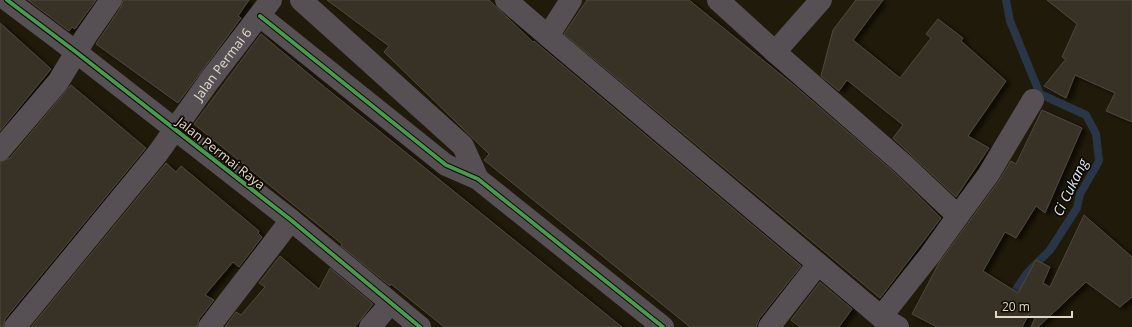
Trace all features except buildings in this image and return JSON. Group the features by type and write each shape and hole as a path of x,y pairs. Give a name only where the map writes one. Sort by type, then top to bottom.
{"street":[{"name":"Jalan Permai Raya","path":"7,0 291,220 390,304 420,327"},
{"path":"0,150 58,82 76,52 112,0"},
{"path":"301,0 462,146 478,179"},
{"path":"506,0 818,264 890,322 930,255 988,176 1033,100"},
{"path":"548,36 572,0"},
{"path":"718,0 903,164 958,216"},
{"path":"775,52 822,0"},
{"path":"265,8 446,165 478,179 663,327"},
{"name":"Jalan Permai 6","path":"15,327 175,130 209,81 265,8"},
{"path":"209,327 291,220"},
{"path":"769,327 818,264"},
{"path":"370,327 390,304"}],"waterway":[{"name":"Ci Cukang","path":"1006,0 1010,21 1040,94 1086,115 1096,134 1099,161 1080,194 1077,208 1050,250 1027,273 1009,300"}],"cycle path":[{"path":"7,0 291,220 420,327"},
{"path":"260,16 446,165 478,179 663,327"}]}
